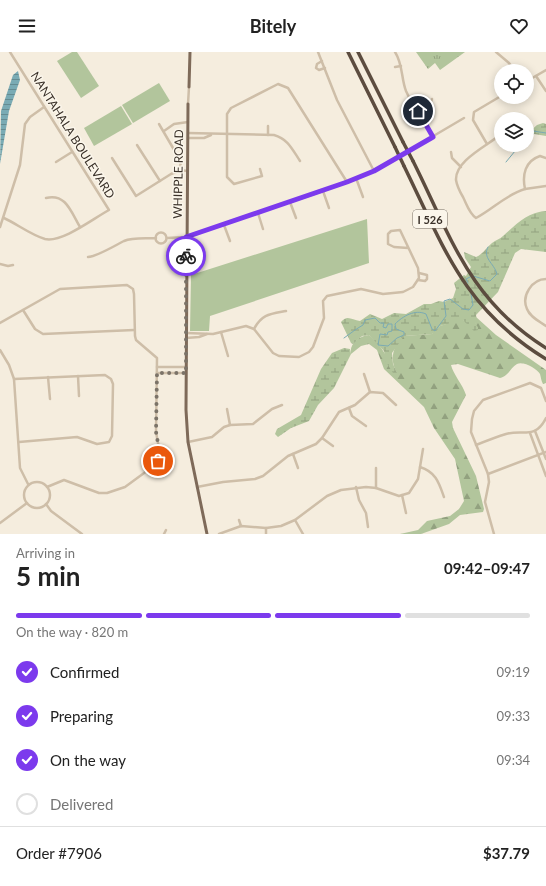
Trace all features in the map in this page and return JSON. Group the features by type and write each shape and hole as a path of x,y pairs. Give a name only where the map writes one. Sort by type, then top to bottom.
{"highway":[{"name":"I 526","path":"348,52 456,273 487,314 514,338 546,360"},
{"name":"I 526","path":"358,52 404,142 464,266 494,307 521,331 546,348"}],"main road":[{"name":"WHIPPLE ROAD","path":"189,87 190,52"},
{"name":"WHIPPLE ROAD","path":"188,104 186,237 186,373 188,442 207,534"}],"street":[{"name":"NANTAHALA BOULEVARD","path":"4,218 48,239 60,238 109,210 10,52"},
{"path":"318,52 337,100 374,171"},
{"path":"395,52 401,66 407,92 433,137"},
{"path":"496,52 510,64"},
{"path":"322,61 317,64 316,68 318,70 325,68"},
{"path":"395,67 401,66"},
{"path":"546,70 536,76 546,91"},
{"path":"260,168 262,176 239,184 234,184 230,181 226,173 227,117 231,108 275,84 285,85 324,143 347,182"},
{"name":"WHIPPLE ROAD","path":"188,104 189,87"},
{"path":"418,111 430,104 432,99"},
{"path":"486,144 472,116 474,112 494,100"},
{"path":"0,227 21,160 25,124 30,117 44,107"},
{"path":"167,238 186,237 347,182 374,171 464,118"},
{"path":"164,131 174,124 188,122"},
{"path":"159,124 180,160 181,170"},
{"path":"268,126 268,135"},
{"path":"188,133 268,135 282,137 288,142 300,161"},
{"path":"188,138 204,138 213,134"},
{"path":"494,139 471,156 461,167 456,176 457,186 471,215 476,218 491,210 510,194 525,189 546,186"},
{"path":"137,145 160,181"},
{"path":"56,162 72,152"},
{"path":"451,152 452,158 461,167"},
{"path":"525,189 523,177 525,169 536,157 540,156 546,158"},
{"path":"112,158 136,196 181,170 187,171"},
{"path":"356,178 363,197"},
{"path":"323,191 329,208"},
{"path":"46,198 54,196 64,201 80,227"},
{"path":"290,202 296,218"},
{"path":"258,213 264,229"},
{"path":"224,225 230,241"},
{"path":"186,338 199,337 246,326 254,329 273,353 279,356 299,357 309,352 313,347 324,318 323,301 327,296 362,289 384,294 403,292 413,287 418,280 419,273 408,248 400,230 391,230 388,234 388,244 390,246 408,248"},
{"path":"88,257 93,257 100,252 113,248 125,240 156,238 160,233 166,234 167,238"},
{"path":"156,238 157,242 161,244 165,243 167,238"},
{"path":"0,264 8,266 14,265"},
{"path":"418,280 425,281 427,279 427,275 419,273"},
{"path":"546,279 541,279 532,284 527,291 525,302 527,310 533,317 546,326"},
{"path":"0,323 60,289 126,285 133,289 134,294 134,330 136,340 157,358 156,432 160,454 155,465 125,487 113,492 99,493 64,480 47,487"},
{"path":"23,309 35,329 44,334 134,330"},
{"path":"254,329 258,320 264,316 286,311"},
{"path":"187,332 208,334"},
{"path":"221,332 228,356"},
{"path":"0,350 14,379 21,472 28,484"},
{"path":"157,367 186,367"},
{"path":"157,373 186,373"},
{"path":"364,374 370,392"},
{"path":"14,379 105,375 111,379 113,384 112,436 109,442 97,444 77,437 19,442"},
{"path":"78,376 79,396"},
{"path":"48,377 50,398"},
{"path":"494,534 485,502 489,482 488,474 471,432 474,411 483,400 530,382 541,388 546,401"},
{"path":"197,487 223,482 255,479 263,476 293,454 312,447 322,438 336,415 355,405 370,392 383,393 396,405"},
{"path":"188,442 212,437 224,427 230,425 253,424 272,409 282,405"},
{"path":"349,408 352,416 366,426"},
{"path":"227,410 230,425"},
{"path":"476,445 507,433 530,433 535,431 543,424 546,418"},
{"path":"535,431 545,453 546,459"},
{"path":"530,433 546,476"},
{"path":"322,438 333,446"},
{"path":"220,534 241,526 266,528 281,526 296,520 334,492 356,487 376,488 395,495 402,495 412,489 418,479 423,449"},
{"path":"488,474 545,453"},
{"path":"293,454 298,468"},
{"path":"376,468 376,488"},
{"path":"420,468 429,470 435,475 444,497"},
{"path":"40,482 47,487 50,493 46,504 35,508 26,503 23,492 28,484 40,482"},
{"path":"356,487 359,500 366,513 368,527"},
{"path":"402,495 406,513"},
{"path":"0,523 26,503"},
{"path":"46,504 52,511 82,534"},
{"path":"240,520 241,526"},
{"path":"296,520 303,534"},
{"path":"266,528 266,534"},
{"path":"164,534 166,530"}],"green space":[{"path":"72,52 77,52 99,86 81,98 57,61"},
{"path":"416,52 465,52 440,70 435,63 428,69"},
{"path":"159,83 170,101 133,123 122,105"},
{"path":"121,106 132,124 94,146 84,128"},
{"path":"543,123 546,124 546,136 534,134 534,128"},
{"path":"546,211 546,252 521,249 515,253 498,292 476,315 477,321 475,324 478,327 478,330 474,331 463,320 440,326 436,332 432,334 404,336 392,353 393,364 397,373 393,373 386,362 384,351 369,335 362,336 353,344 351,343 341,322 345,318 360,321 370,314 382,319 394,313 406,314 424,304 431,304 439,301 444,302 453,298 456,289 454,283 464,275 466,276 471,267 465,258 464,252 476,257 478,256 523,219 533,214"},
{"path":"367,219 369,263 210,316 209,331 190,331 191,275"},
{"path":"476,317 496,335 546,370 546,383 543,384 540,374 536,370 530,366 520,363 517,364 505,376 500,378 458,364 451,365 466,395 452,422 453,428 476,476 484,509 483,512 460,515 449,524 421,534 400,534 418,530 427,521 450,516 459,509 464,501 455,459 434,428 424,407 384,369 377,350 369,344 361,346 351,354 353,343 362,337 369,335 381,348 397,373 393,363 393,353 403,336 432,334 440,326 458,320 475,324"},
{"path":"344,348 350,349 351,354 334,388 318,405 309,421 291,428 278,437 275,434 277,429 301,415 321,369 332,353"}],"water":[{"path":"18,71 20,80 9,111 0,164 1,111 13,75"}],"waterway":[{"path":"534,131 546,133"},
{"path":"506,162 514,152"},
{"path":"473,276 490,281 497,274 487,257 486,254 488,247"},
{"path":"468,283 466,279 470,277"},
{"path":"344,338 363,325 365,320 375,318 380,323 384,323 383,327 386,328 388,324 392,324 392,331 388,332 387,335 380,334 378,345 388,346 397,338 404,335 404,332 396,329 395,324 405,316 418,312 426,314 432,329 435,331 446,316 444,301 450,299 463,309 469,310 473,305 471,294"}],"way so far":[{"path":"158,461 160,454 156,432 157,373 186,373 186,256"}],"route":[{"path":"186,256 186,237 347,182 374,171 433,137 418,111"}]}
